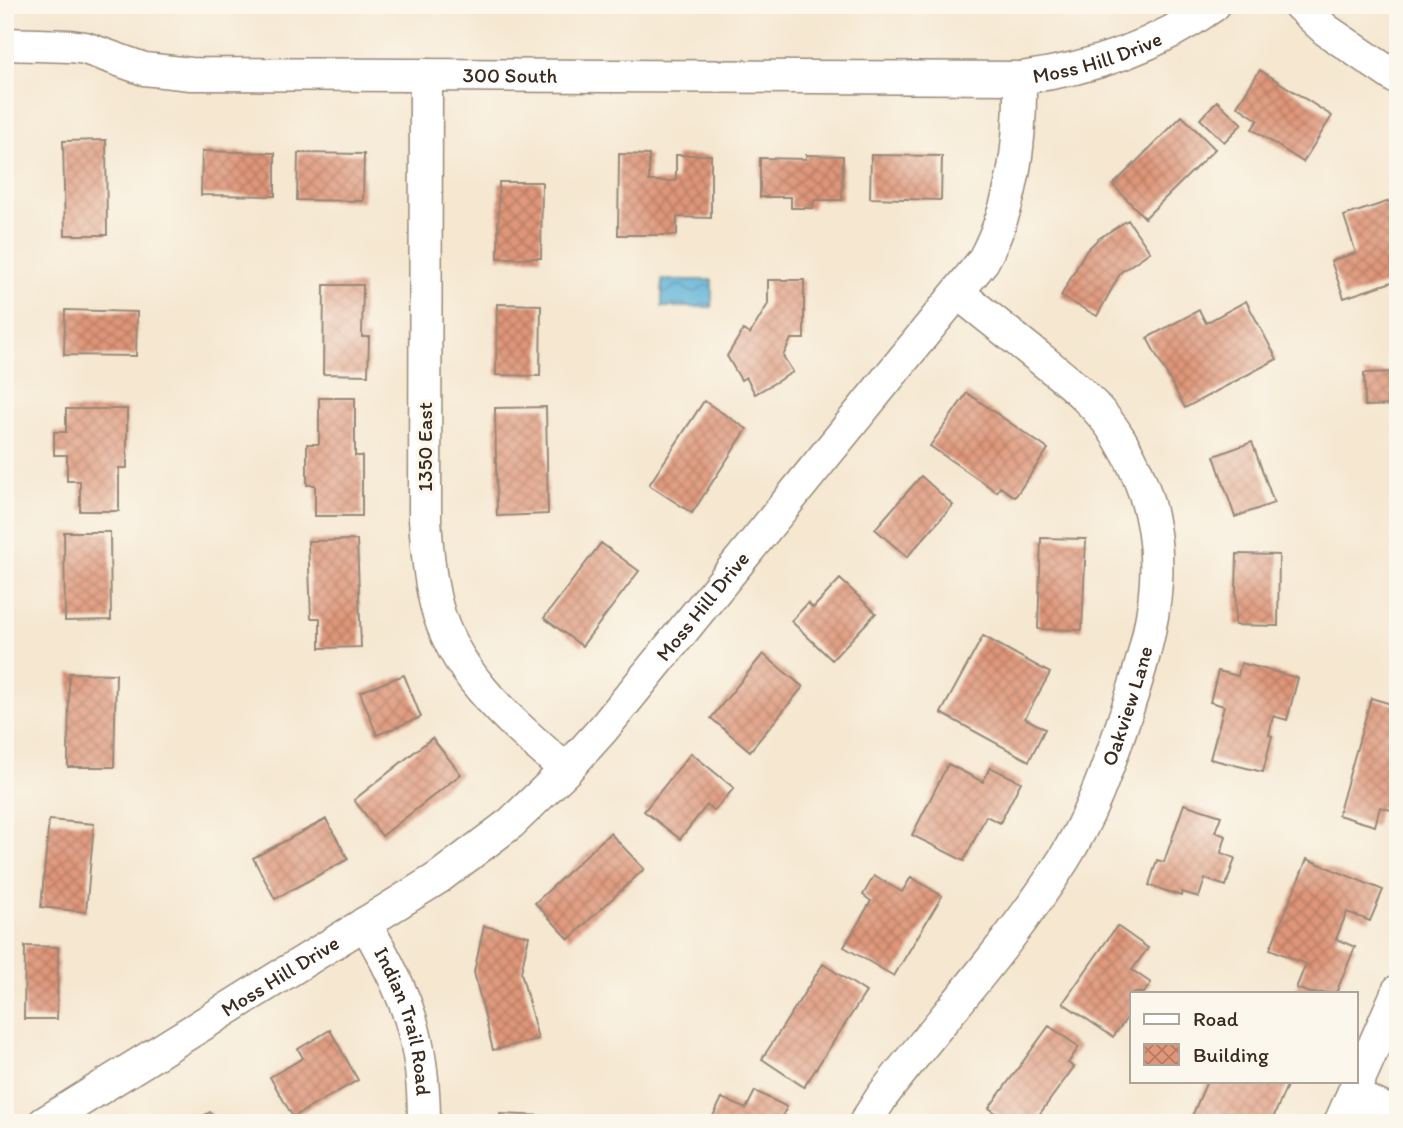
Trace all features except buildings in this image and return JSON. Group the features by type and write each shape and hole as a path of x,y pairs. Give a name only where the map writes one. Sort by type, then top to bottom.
{"street":[{"name":"Moss Hill Drive","path":"44,1123 438,878 511,824 603,729 983,261 1004,216 1011,190 1021,118 1020,78 1086,66 1120,56 1185,25 1214,5"},
{"path":"1298,5 1326,30 1398,79"},
{"name":"300 South","path":"5,44 85,48 144,69 178,73 1020,78"},
{"name":"1350 East","path":"426,75 425,519 436,604 446,634 485,695 508,720 566,770"},
{"name":"Oakview Lane","path":"865,1123 883,1095 1022,919 1066,857 1107,769 1140,673 1150,638 1154,606 1156,546 1151,515 1142,486 1119,438 1084,396 958,293"},
{"name":"Indian Trail Road","path":"365,923 395,977 414,1025 422,1077 424,1123"},
{"path":"1398,991 1347,1109 1398,1115"}],"water":[{"path":"662,280 712,280 712,307 662,307"}]}
